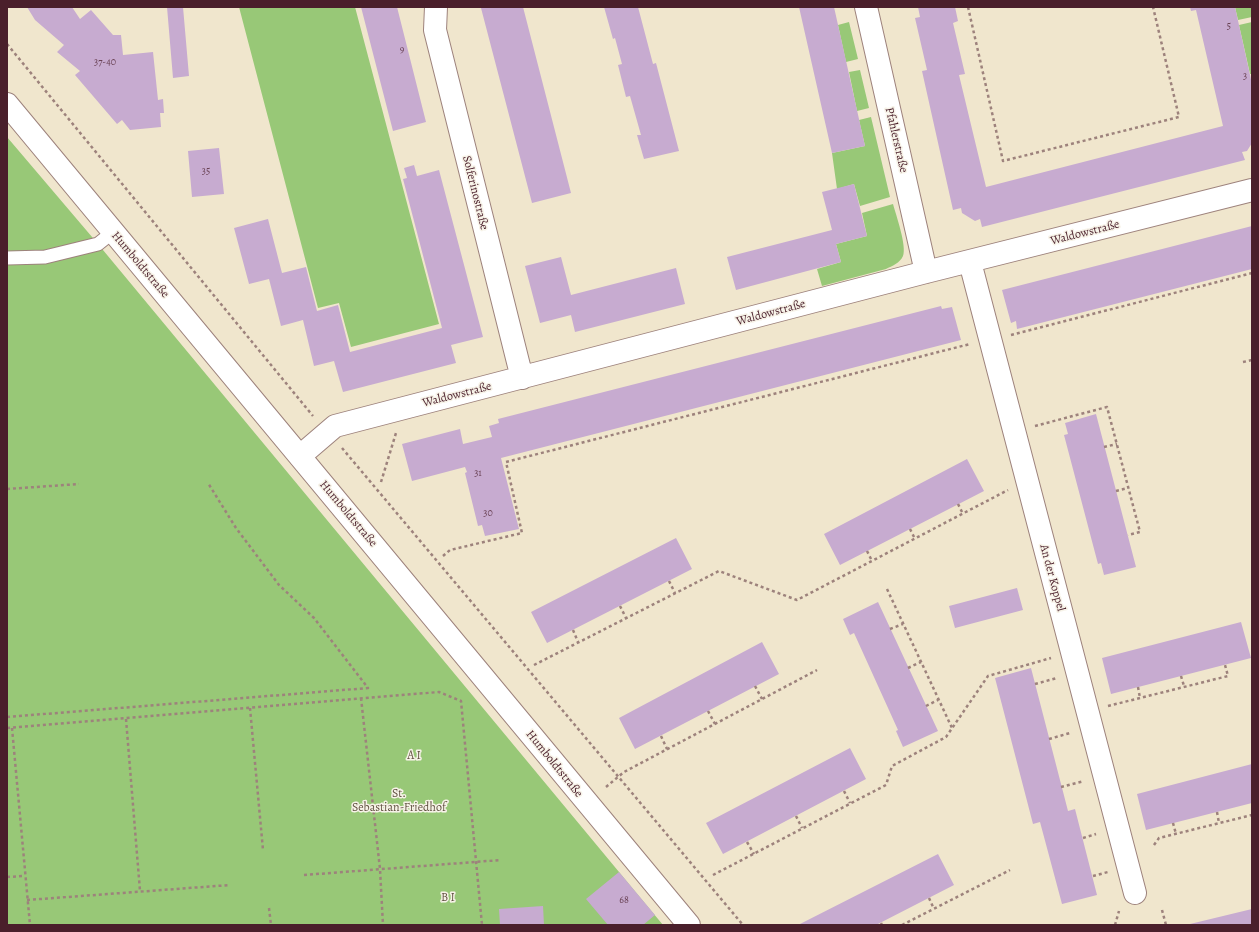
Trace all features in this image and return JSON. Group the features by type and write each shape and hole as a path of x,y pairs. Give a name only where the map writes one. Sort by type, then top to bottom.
{"street":[{"name":"Solferinostraße","path":"436,7 435,30 522,378"},
{"name":"Pfahlerstraße","path":"866,7 926,272"},
{"name":"Humboldtstraße","path":"7,104 688,925"},
{"name":"Waldowstraße","path":"300,456 335,426 926,272 1252,190"},
{"name":"An der Koppel","path":"970,262 1135,893"}],"lane":[{"path":"7,258 46,257 98,244 113,232"}],"path":[{"path":"968,7 1003,161 1179,117 1153,7"},
{"path":"7,44 328,432 743,925"},
{"path":"1009,335 1252,273"},
{"path":"443,556 450,550 522,534 506,462 972,344"},
{"path":"1243,362 1252,360"},
{"path":"1032,426 1107,407 1140,532 1128,535"},
{"path":"381,482 398,427"},
{"path":"1104,447 1117,444"},
{"path":"7,716 368,688 314,618 279,585 236,528 208,483"},
{"path":"7,489 79,484"},
{"path":"1116,491 1128,488"},
{"path":"534,665 719,570 797,600 1010,489"},
{"path":"958,504 963,514"},
{"path":"910,529 915,538"},
{"path":"867,551 872,561"},
{"path":"669,581 675,593"},
{"path":"887,589 952,728"},
{"path":"620,606 626,618"},
{"path":"890,629 903,624"},
{"path":"572,630 578,642"},
{"path":"713,875 886,785 892,766 946,737 988,676 1054,658"},
{"path":"908,668 921,662"},
{"path":"1104,708 1184,686 1228,676 1225,665"},
{"path":"606,787 618,777 667,749 817,670"},
{"path":"1181,676 1184,686"},
{"path":"1035,684 1059,678"},
{"path":"756,686 762,699"},
{"path":"1138,687 1140,698"},
{"path":"7,728 439,692 461,700 482,925"},
{"path":"361,698 380,869 383,925"},
{"path":"926,706 939,700"},
{"path":"250,708 263,850"},
{"path":"708,711 715,724"},
{"path":"126,719 140,892"},
{"path":"12,728 29,925"},
{"path":"1049,739 1073,732"},
{"path":"661,736 667,749"},
{"path":"1062,787 1085,781"},
{"path":"844,791 850,803"},
{"path":"1217,812 1219,823"},
{"path":"1154,845 1159,838 1252,815"},
{"path":"796,816 802,828"},
{"path":"1173,823 1176,834"},
{"path":"1083,838 1099,834"},
{"path":"747,842 754,854"},
{"path":"304,875 501,860"},
{"path":"902,925 1010,870"},
{"path":"1093,876 1109,872"},
{"path":"7,877 25,876"},
{"path":"27,900 230,884"},
{"path":"929,898 934,908"},
{"path":"269,908 271,925"},
{"path":"1162,910 1166,925"},
{"path":"1115,925 1119,911"}],"green space":[{"path":"239,7 355,7 439,324 351,347 339,303 318,308"},
{"path":"1235,7 1251,7 1252,17 1238,20"},
{"path":"849,22 858,59 846,62 838,25"},
{"path":"1252,22 1252,74 1250,74 1239,25"},
{"path":"860,70 869,108 857,111 849,72"},
{"path":"871,117 890,197 860,206 854,184 837,189 832,153 865,146 859,120"},
{"path":"7,137 98,244 663,925 7,925"},
{"path":"893,204 904,245 903,256 900,261 886,269 822,286 817,269 841,262 836,244 867,236 862,213"}],"building":[{"path":"27,7 72,7 80,19 91,10 113,35 121,35 123,55 153,52 158,100 163,99 164,113 160,113 161,127 130,130 122,120 117,124 75,75 80,71 57,52 64,45 35,20"},
{"path":"167,7 183,7 189,76 173,78"},
{"path":"361,7 397,7 426,122 393,131"},
{"path":"523,7 571,193 532,203 481,8"},
{"path":"604,7 638,7 653,64 656,63 679,151 644,159 637,135 641,135 630,96 626,97 618,65 622,64"},
{"path":"799,7 834,7 865,146 832,153"},
{"path":"918,7 955,7 958,21 953,23 965,74 959,75 986,187 1223,126 1196,10 1191,11 1190,7 1235,7 1252,84 1252,143 1247,151 1242,152 1245,160 982,227 980,219 975,221 962,213 961,208 953,210 922,71 927,70 915,18 920,17"},
{"path":"219,148 224,194 192,197 188,151"},
{"path":"414,165 417,176 439,170 483,337 451,345 456,363 343,392 334,361 314,366 303,320 281,326 269,279 249,284 234,228 268,219 282,273 306,267 317,311 338,305 350,352 442,328 403,179 407,178 404,168"},
{"path":"854,184 867,236 836,244 841,262 736,290 727,257 832,230 822,192"},
{"path":"1252,226 1252,269 1017,329 1016,321 1011,323 1002,290"},
{"path":"561,257 571,295 676,268 685,304 575,332 571,315 540,323 525,266"},
{"path":"941,306 942,309 952,307 961,340 501,458 519,529 485,536 482,525 478,526 465,473 467,472 465,467 412,481 402,444 460,429 463,444 492,437 489,426 499,423 498,419"},
{"path":"1096,414 1136,567 1104,575 1101,563 1098,564 1064,435 1068,434 1065,423"},
{"path":"967,459 984,491 840,565 824,534"},
{"path":"676,538 692,569 547,643 531,612"},
{"path":"1017,588 1023,610 955,628 949,606"},
{"path":"878,602 938,731 903,747 896,731 898,730 854,633 850,635 843,619"},
{"path":"1241,622 1251,658 1111,694 1102,658"},
{"path":"762,642 779,674 635,749 619,718"},
{"path":"1031,668 1068,811 1075,809 1097,895 1062,904 1040,822 1033,824 995,678"},
{"path":"850,748 866,779 723,854 706,823"},
{"path":"1252,764 1252,803 1146,830 1137,794"},
{"path":"938,854 954,885 876,925 798,925"},
{"path":"619,872 655,915 643,925 608,925 586,899"},
{"path":"543,906 544,925 500,925 499,909"},
{"path":"1252,909 1252,925 1190,925 1190,924"}],"park label":[{"name":"A I","path":"414,756"},
{"name":"St. Sebastian-Friedhof","path":"399,801"},
{"name":"B I","path":"448,898"}]}
